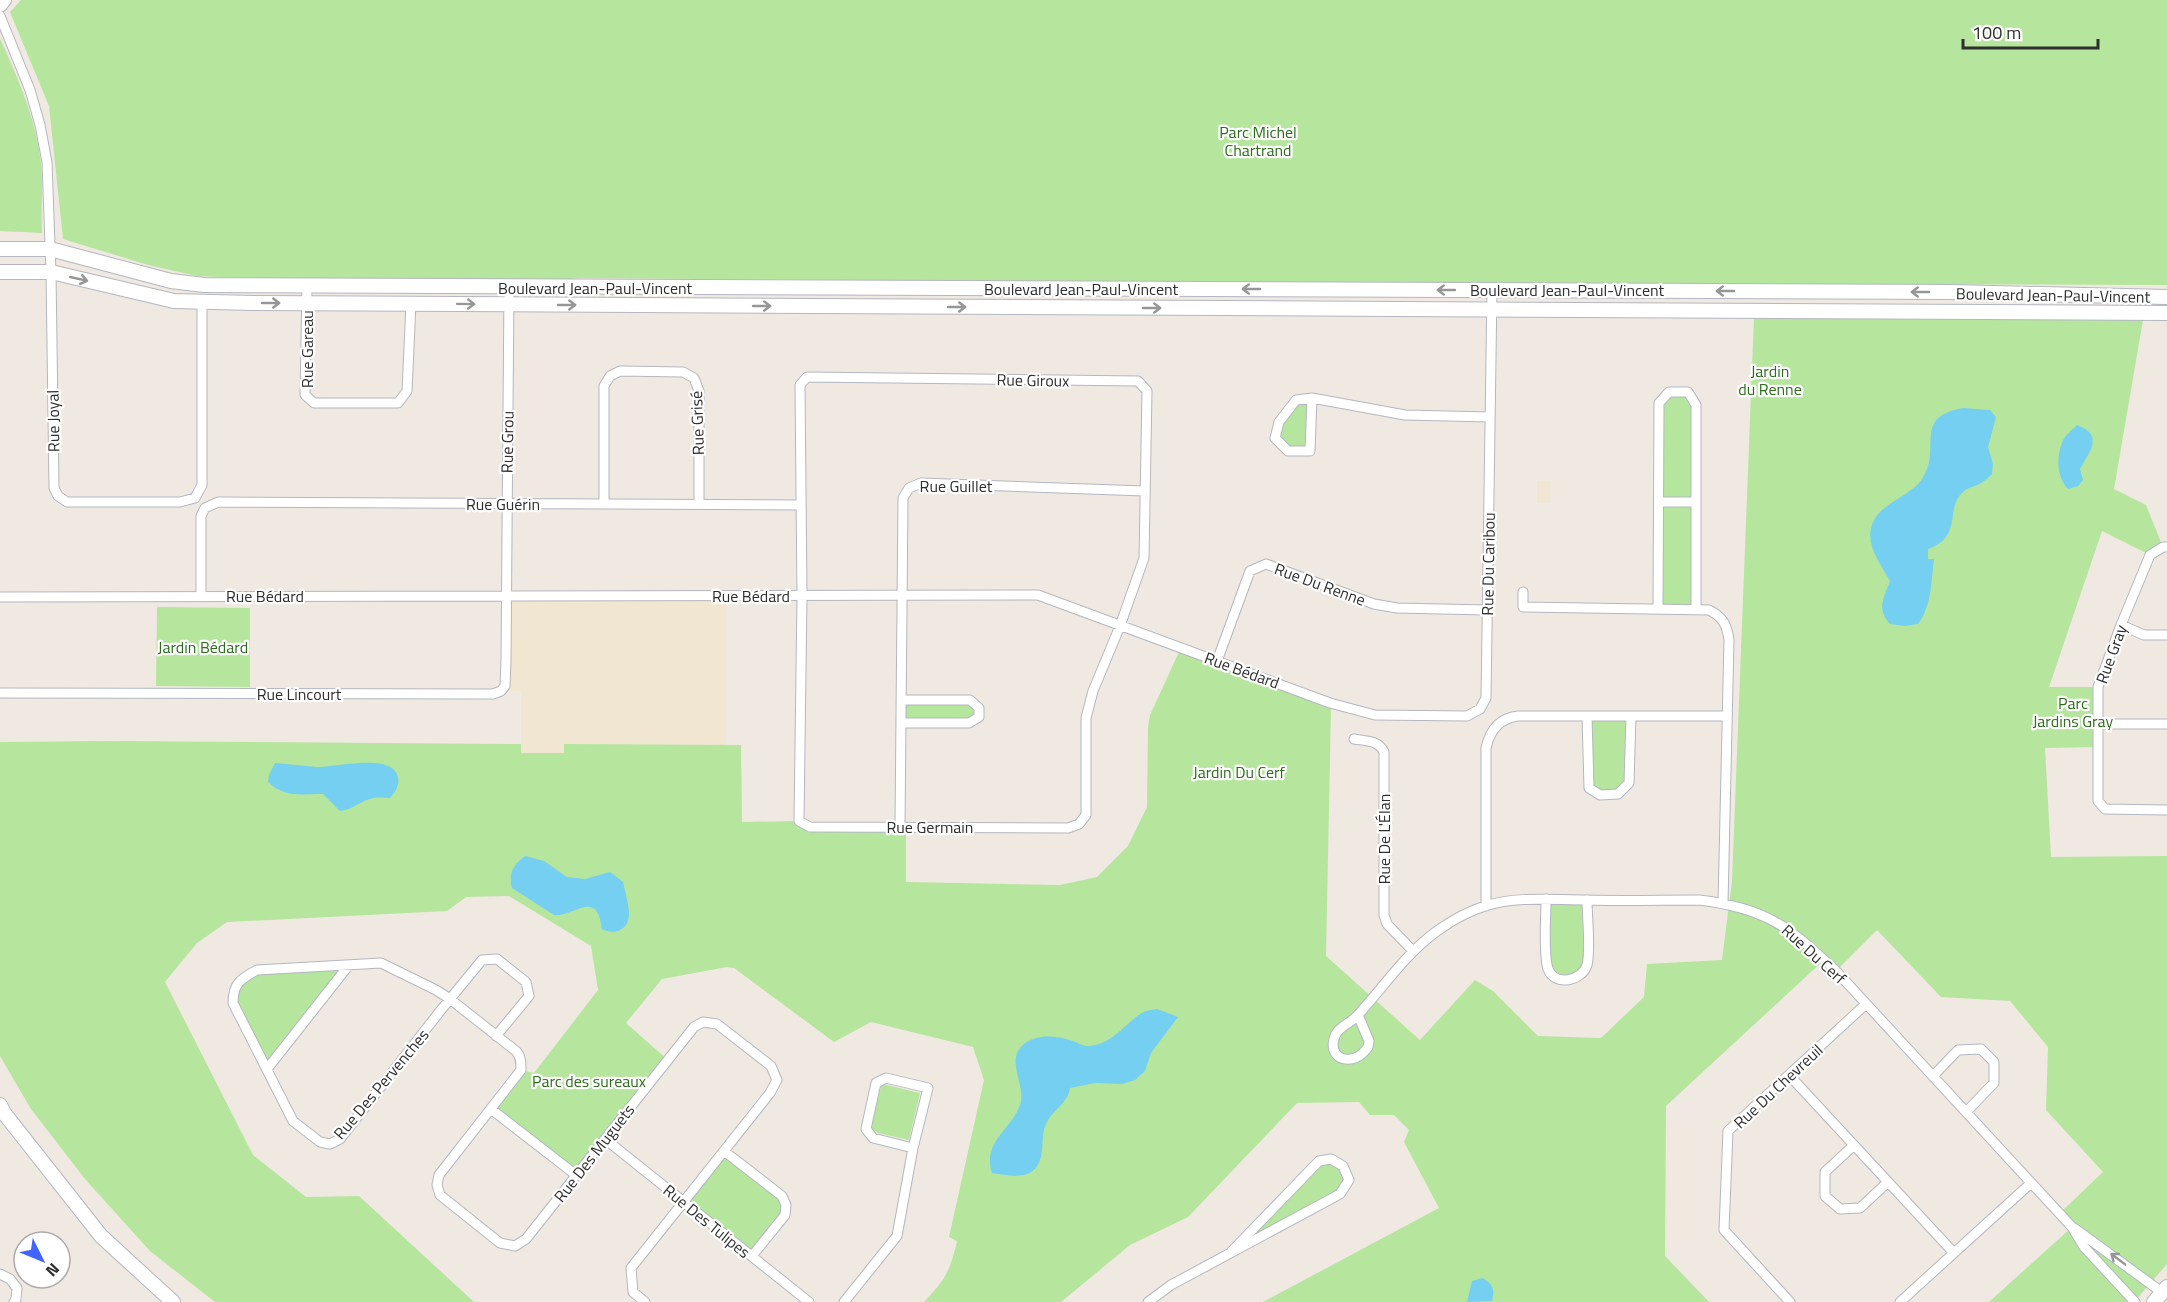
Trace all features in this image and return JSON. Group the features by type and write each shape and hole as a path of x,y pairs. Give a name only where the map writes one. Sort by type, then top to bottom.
{"street":[{"path":"0,5 4,0"},
{"name":"Rue Joyal","path":"0,16 30,90 47,162 54,488 58,496 68,502 180,502 195,498 202,485 202,302"},
{"name":"Boulevard Jean-Paul-Vincent","path":"0,249 50,249 171,281 204,285 1951,292 2167,297"},
{"name":"Boulevard Jean-Paul-Vincent","path":"0,272 51,272 174,301 202,302 2167,312"},
{"name":"Rue Gareau","path":"307,286 305,395 314,403 398,403 406,391 411,304"},
{"name":"Rue Grou","path":"506,596 509,287"},
{"name":"Rue Du Caribou","path":"1480,709 1486,698 1492,290"},
{"name":"Rue Grisé","path":"604,504 604,386 610,376 620,371 683,372 694,378 699,391 699,504"},
{"name":"Rue Giroux","path":"801,505 800,385 807,377 1138,381 1147,391 1144,558 1120,626"},
{"path":"1658,609 1659,403 1670,392 1688,392 1696,405 1696,609"},
{"path":"1312,398 1310,450 1288,451 1275,438 1279,422 1296,400 1312,398 1405,416 1490,417"},
{"name":"Rue Guillet","path":"900,827 903,498 909,488 921,483 1146,491"},
{"name":"Rue Guérin","path":"201,596 201,516 205,508 218,502 801,505"},
{"path":"1659,502 1696,502"},
{"path":"801,505 802,596"},
{"name":"Rue Gray","path":"2167,547 2150,555 2098,687 2098,801 2105,809 2167,810"},
{"name":"Rue Du Renne","path":"1217,661 1250,571 1266,564 1374,604 1397,608 1487,610"},
{"path":"1523,592 1523,607 1709,610 1717,614 1727,626 1729,640 1723,903"},
{"name":"Rue Bédard","path":"0,597 1038,595 1330,703 1375,715 1467,716 1480,709"},
{"name":"Rue Lincourt","path":"0,693 493,694 501,691 505,686 506,596"},
{"name":"Rue Germain","path":"802,596 799,821 810,826 1068,828 1079,824 1086,815 1086,718 1093,691 1120,626"},
{"path":"2121,625 2144,634 2167,634"},
{"path":"901,700 969,700 979,708 979,717 969,723 901,723"},
{"path":"1587,716 1589,788 1600,795 1618,794 1629,783 1631,716"},
{"path":"1486,906 1486,747 1489,735 1507,717 1727,716"},
{"path":"2098,724 2167,724"},
{"name":"Rue De L'Élan","path":"1353,740 1374,742 1381,746 1384,752 1384,915 1387,924 1413,951"},
{"name":"Rue Du Cerf","path":"1358,1015 1369,1041 1368,1047 1359,1058 1344,1059 1335,1051 1336,1033 1358,1015 1413,951 1438,931 1486,906 1529,899 1699,900 1752,910 1777,922 1796,935 1836,971 2072,1227 2161,1294"},
{"path":"1546,900 1546,961 1549,971 1559,979 1574,979 1584,973 1588,962 1587,900"},
{"path":"450,999 482,960 497,959 526,982 529,996 496,1036"},
{"name":"Rue Des Pervenches","path":"450,999 340,1139 330,1144 320,1142 293,1121 233,1003 233,990 243,977 256,970 381,963 450,999 517,1053"},
{"path":"267,1069 349,965"},
{"name":"Rue Du Chevreuil","path":"1790,1302 1724,1230 1728,1131 1866,1004"},
{"name":"Rue Des Muguets","path":"517,1053 521,1062 521,1070 439,1175 437,1185 440,1195 500,1243 514,1246 526,1239 694,1027 703,1022 717,1024 771,1066 777,1080 770,1093 631,1268 633,1292 645,1302"},
{"path":"1933,1076 1959,1050 1981,1048 1994,1062 1994,1083 1966,1112"},
{"path":"1789,1075 1954,1253"},
{"path":"844,1302 897,1236 913,1148 928,1088 886,1078 876,1083 866,1129 873,1138 913,1148"},
{"path":"0,1105 101,1236 166,1300"},
{"path":"491,1109 576,1175"},
{"name":"Rue Des Tulipes","path":"605,1139 809,1302"},
{"path":"1854,1145 1825,1172 1825,1196 1840,1209 1860,1208 1888,1182"},
{"path":"724,1151 782,1196 786,1205 785,1215 752,1257"},
{"path":"1148,1302 1171,1285 1340,1194 1349,1179 1343,1166 1331,1159 1319,1161 1231,1252"},
{"path":"1900,1302 2031,1183"},
{"name":"Rue Du Cerf","path":"2072,1227 2084,1247 2135,1302"},
{"path":"0,1274 10,1279 17,1288 14,1302"}],"shaded area":[{"path":"1537,481 1550,481 1550,503 1537,503"},
{"path":"506,596 726,596 726,745 565,744 564,753 521,753 521,691 501,691"}],"green space":[{"name":"Parc Michel Chartrand","path":"21,0 2167,0 2167,285 1282,282 1275,284 581,278 538,281 306,280 197,276 148,265 63,239 49,106 10,12"},
{"path":"0,38 25,99 39,146 42,172 42,233 0,231"},
{"path":"1754,317 2143,320 2114,489 2146,505 2163,547 2150,555 2102,531 2049,687 2098,687 2097,747 2045,748 2051,857 2167,856 2167,1264 2134,1302 1989,1302 2072,1227 2060,1213 2103,1172 2046,1110 2048,1047 2010,1001 1941,997 1877,930 1836,971 1824,960 1666,1106 1665,1256 1709,1302 1263,1302 1439,1208 1404,1142 1409,1130 1394,1115 1370,1115 1359,1102 1297,1103 1188,1217 1130,1245 1061,1302 924,1302 946,1274 957,1241 949,1237 984,1080 973,1047 871,1022 834,1042 734,968 727,967 662,979 626,1023 668,1060 576,1175 491,1109 521,1070 534,1073 598,990 591,946 509,896 466,897 447,911 227,922 197,943 165,982 253,1155 306,1197 359,1196 474,1302 215,1302 150,1251 85,1179 31,1109 0,1056 0,742 521,744 521,753 564,753 564,744 741,745 742,822 799,821 810,827 906,827 906,882 1060,885 1097,877 1128,846 1147,807 1150,715 1179,652 1331,707 1326,956 1420,1040 1475,980 1493,991 1538,1036 1601,1038 1644,997 1647,964 1722,960 1732,881"},
{"path":"1669,392 1688,392 1696,405 1696,609 1658,609 1659,403"},
{"path":"1312,398 1310,451 1288,451 1275,438 1296,400"},
{"name":"Jardin Bédard","path":"157,607 250,608 250,687 156,686"},
{"path":"901,700 970,700 979,708 969,723 901,723"},
{"path":"1587,716 1631,716 1629,783 1618,794 1600,795 1589,788"},
{"path":"1546,899 1587,900 1588,962 1574,979 1549,971"},
{"path":"349,965 267,1069 233,1003 233,990 257,970"},
{"path":"882,1084 920,1093 909,1140 878,1133 870,1128"},
{"path":"724,1151 782,1196 785,1215 752,1256 684,1202"},
{"path":"1331,1159 1349,1180 1340,1194 1231,1252 1319,1161"}],"water":[{"path":"1963,408 1990,410 1996,417 1988,447 1993,464 1992,474 1963,492 1955,506 1950,530 1946,537 1939,544 1928,549 1928,559 1934,559 1928,601 1923,617 1918,624 1905,626 1890,624 1883,613 1882,603 1890,581 1872,547 1870,532 1872,525 1881,511 1910,491 1922,479 1928,468 1931,436 1938,419 1947,412"},
{"path":"2077,425 2090,434 2092,444 2080,469 2083,480 2078,486 2068,489 2060,473 2059,455 2064,438"},
{"path":"275,763 317,767 374,763 394,769 398,783 390,798 369,799 340,811 323,794 287,793 274,787 268,782"},
{"path":"525,856 544,861 567,877 585,879 610,872 623,882 629,911 626,925 620,930 611,932 602,929 599,916 590,907 554,915 512,888 513,869"},
{"path":"1157,1009 1178,1017 1151,1053 1145,1071 1135,1080 1122,1084 1095,1083 1070,1088 1066,1098 1045,1125 1040,1160 1036,1167 1025,1175 1018,1176 992,1173 990,1162 994,1144 1020,1105 1021,1089 1016,1057 1018,1050 1024,1044 1035,1038 1048,1036 1067,1039 1086,1046 1098,1044 1111,1038 1142,1013"},
{"path":"1482,1278 1492,1287 1492,1301 1467,1302 1472,1281"}],"park label":[{"name":"Jardin du Renne","path":"1770,380"},
{"name":"Parc Jardins Gray","path":"2073,712"},
{"name":"Jardin Du Cerf","path":"1239,772"},
{"name":"Parc des sureaux","path":"589,1081"}]}
